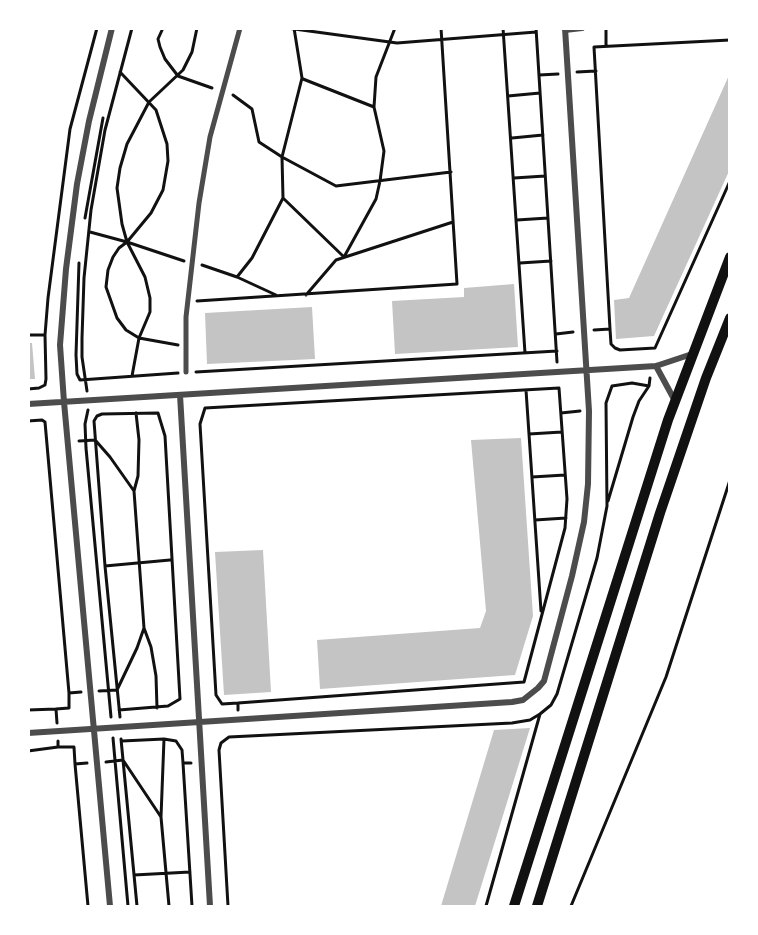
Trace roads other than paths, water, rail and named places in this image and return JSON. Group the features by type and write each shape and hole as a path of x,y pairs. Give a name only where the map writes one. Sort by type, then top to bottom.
{"main road":[{"path":"514,906 675,401 729,257"},
{"path":"537,906 660,513 729,318"}],"street":[{"path":"110,906 64,402 60,330 77,184 89,121 112,28"},
{"path":"186,372 188,302 208,148 240,28"},
{"path":"28,733 512,702 531,695 543,681 572,576 584,522 589,465 589,411 565,29 582,28"},
{"path":"28,404 656,366 693,354"},
{"path":"656,366 675,401"},
{"path":"180,395 210,906"}]}
